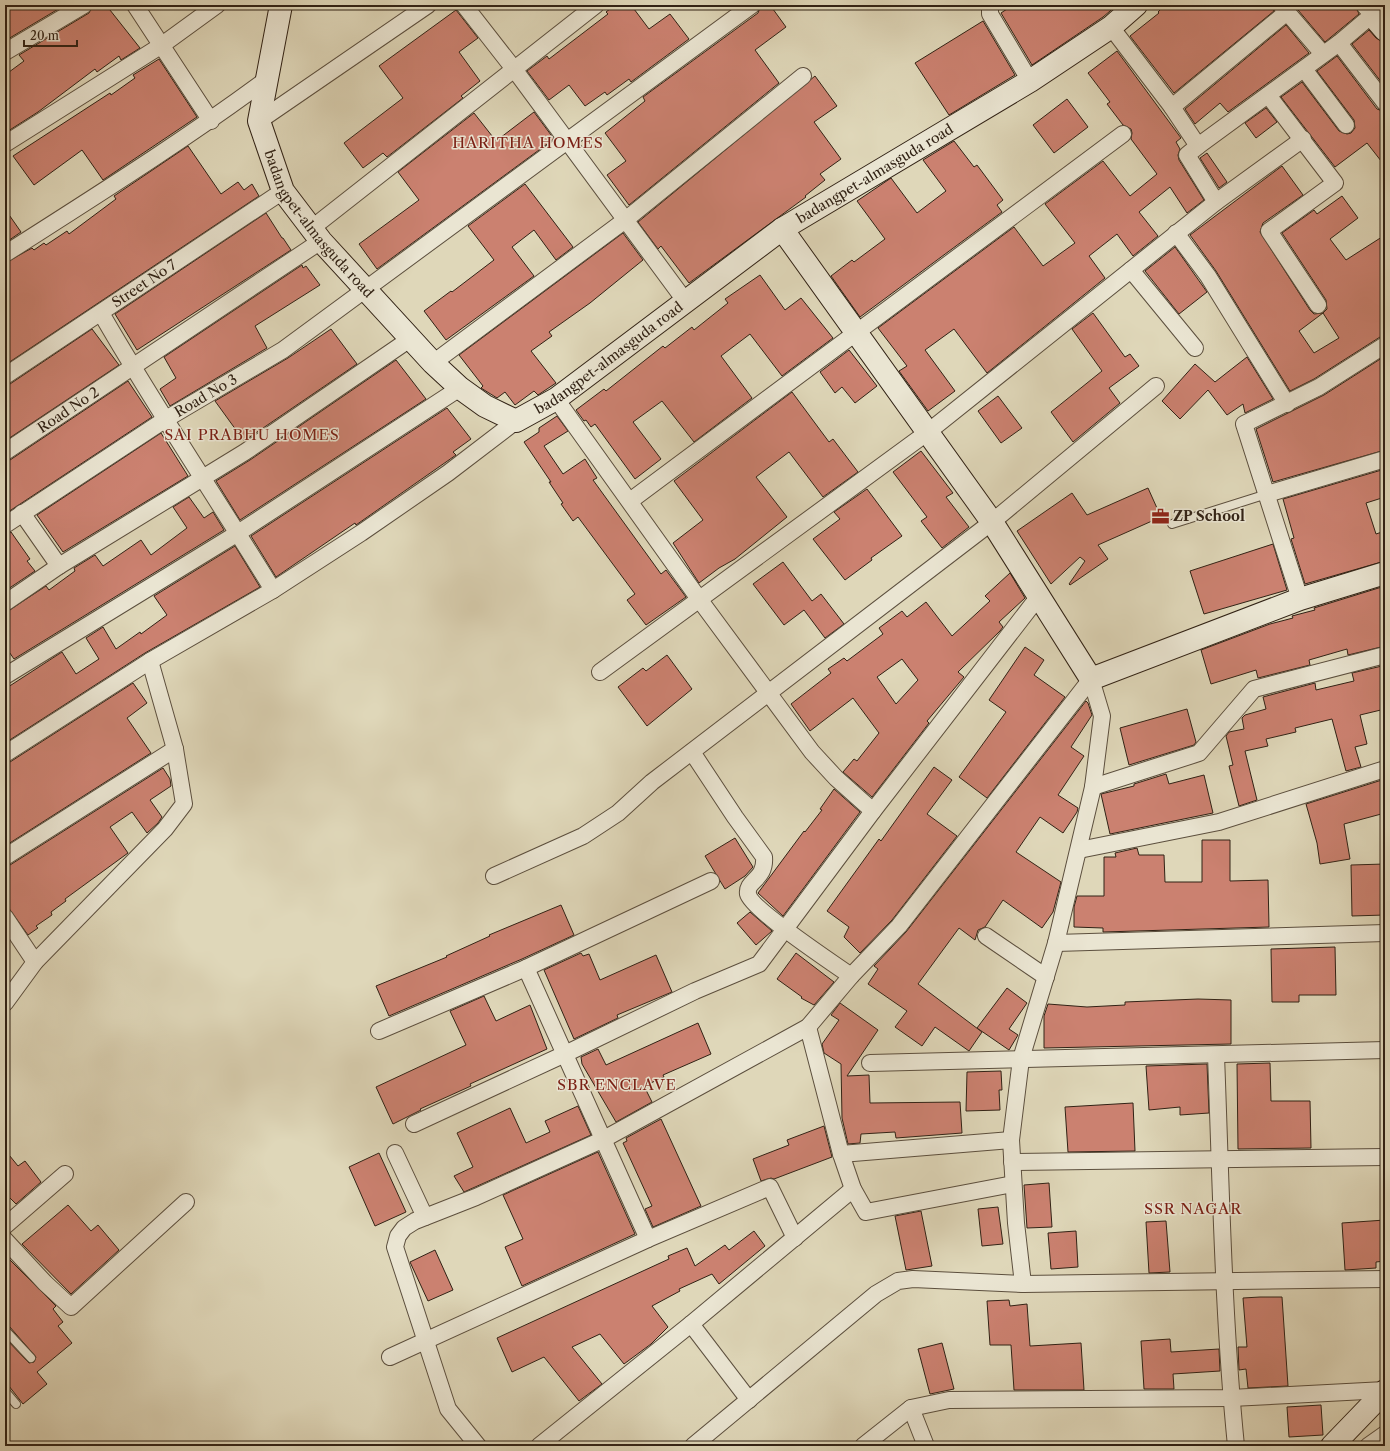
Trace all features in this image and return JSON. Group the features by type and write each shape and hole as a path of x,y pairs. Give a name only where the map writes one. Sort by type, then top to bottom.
{"street":[{"path":"5,52 84,5"},
{"path":"135,5 211,121"},
{"path":"5,144 162,45 217,5"},
{"name":"badangpet-almasguda road","path":"281,5 259,121 283,191 316,234 433,364 460,388 485,406 516,421 556,399 782,229 1030,81 1111,27 1136,5"},
{"path":"259,121 428,5"},
{"path":"464,5 514,69 624,221 686,302"},
{"name":"Road No 2","path":"5,452 132,366 316,234 514,69 596,5"},
{"name":"Road No 3","path":"5,525 166,419 283,350 366,291 752,5"},
{"path":"990,5 990,14 1030,81"},
{"path":"1172,107 1284,8 1324,54"},
{"path":"1216,202 1187,155 1339,43 1375,14"},
{"path":"1111,27 1172,107 1198,146"},
{"path":"1339,43 1385,103"},
{"path":"1304,69 1346,125"},
{"path":"433,364 624,221 803,76"},
{"path":"5,254 211,121 267,79"},
{"path":"1268,95 1335,183 1269,231 1318,305"},
{"path":"630,501 1123,134"},
{"path":"600,672 928,432 1176,233 1303,139"},
{"name":"Street No 7","path":"5,376 283,191"},
{"path":"782,229 992,522 1091,679 1102,716 1093,787 1079,850 1056,943 1021,1059 1011,1140 1013,1184 1023,1284"},
{"path":"1176,233 1208,276 1287,404"},
{"path":"1131,270 1195,348"},
{"path":"101,313 132,366 273,590"},
{"path":"5,603 59,566 245,452 410,339"},
{"path":"1300,599 1244,424 1319,387 1385,345"},
{"path":"494,876 583,836 618,813 652,782 992,522 1156,386"},
{"path":"5,676 238,533 460,388"},
{"path":"556,399 699,599 812,752 836,778 873,811"},
{"path":"5,754 150,660 273,590 448,473 516,421"},
{"path":"1267,494 1385,459"},
{"path":"22,513 59,566"},
{"path":"478,1446 448,1409 395,1247 398,1236 404,1228 425,1217 476,1197 604,1139 808,1027 851,976 899,926 1091,679 1300,599 1385,573"},
{"path":"414,1124 565,1054 695,991 759,964 873,811 1039,596"},
{"path":"1093,787 1198,753 1254,689 1385,656"},
{"path":"5,1003 35,962 180,811 184,800 175,749 150,660"},
{"path":"5,857 175,749"},
{"path":"692,752 735,817 764,857 765,865 763,873 750,886 748,894 753,903 785,929 851,976"},
{"path":"1079,850 1219,822 1385,769"},
{"path":"379,1031 526,968 711,881"},
{"path":"5,916 9,934 35,962"},
{"path":"1056,943 1385,932"},
{"path":"986,936 1046,977"},
{"path":"526,968 648,1239"},
{"path":"808,1027 841,1154 853,1189 862,1209 866,1212 870,1212 1013,1184"},
{"path":"870,1063 1216,1056 1385,1050"},
{"path":"1216,1056 1231,1398 1236,1446"},
{"path":"841,1154 1011,1140"},
{"path":"395,1152 425,1217"},
{"path":"1012,1162 1220,1158 1385,1157"},
{"path":"5,1226 65,1174"},
{"path":"390,1357 648,1239 770,1187 795,1238"},
{"path":"539,1446 691,1324 853,1189"},
{"path":"5,1240 45,1283 71,1307 186,1202"},
{"path":"693,1446 876,1294 898,1282 913,1279 1023,1284 1225,1280 1385,1279"},
{"path":"691,1324 749,1400"},
{"path":"862,1446 911,1408 949,1400 1231,1398 1385,1390"},
{"path":"1339,1444 1385,1390"},
{"path":"911,1408 926,1446"},
{"path":"1368,1446 1385,1434"}],"lane":[{"path":"1172,524 1267,494"},
{"path":"5,1330 31,1358"},
{"path":"5,1391 16,1404"}],"building":[{"path":"5,5 65,5 8,39 5,34"},
{"path":"93,5 106,5 140,48 121,60 119,56 97,72 95,69 38,112 5,133 5,75 24,61 19,55 89,13"},
{"path":"615,5 631,5 649,29 670,14 689,39 631,82 629,79 607,95 605,92 585,106 569,85 549,100 527,71 547,56 549,59 608,14 606,12"},
{"path":"761,5 770,5 786,27 755,50 779,83 629,205 607,175 626,161 605,133 645,101 643,97 758,13"},
{"path":"1013,5 1117,5 1103,17 1032,65 1001,13"},
{"path":"1165,5 1272,5 1274,11 1174,93 1130,36 1159,13 1158,12"},
{"path":"1304,5 1355,5 1359,14 1325,42 1298,10"},
{"path":"456,10 478,38 459,52 480,81 461,96 463,98 387,157 383,153 363,168 344,143 403,98 379,66"},
{"path":"983,21 1015,75 949,115 915,63"},
{"path":"1286,25 1309,53 1228,112 1220,103 1195,124 1185,109"},
{"path":"1369,30 1376,38 1385,42 1385,87 1352,44"},
{"path":"1117,51 1181,138 1176,142 1180,149 1178,155 1179,160 1204,200 1187,213 1170,187 1139,212 1158,236 1133,256 1117,234 1089,256 1105,278 987,373 954,329 925,350 955,391 928,411 899,371 907,366 878,328 1014,227 1043,266 1075,243 1045,204 1103,161 1130,196 1157,174 1131,139 1131,129 1123,125 1107,104 1110,102 1088,73"},
{"path":"1337,56 1377,109 1385,112 1385,166 1367,143 1335,167 1281,97 1302,82 1339,131 1347,134 1351,133 1355,128 1354,120 1317,71"},
{"path":"159,59 197,117 103,180 82,150 34,185 13,156 110,93 111,95 135,78 133,75"},
{"path":"815,76 837,106 814,122 841,159 820,174 825,180 805,196 806,197 689,283 661,246 658,249 638,222"},
{"path":"1067,99 1088,127 1054,153 1033,125"},
{"path":"1266,108 1277,122 1256,138 1245,123"},
{"path":"534,112 554,139 377,269 359,244 419,200 398,172 474,113 496,141"},
{"path":"954,141 974,167 977,165 1003,200 997,205 1002,212 860,317 831,276 852,260 854,262 885,239 857,201 891,178 917,213 946,191 923,160"},
{"path":"188,146 221,194 238,182 244,190 252,184 259,196 5,365 5,263 32,248 34,250 44,243 46,245 67,231 69,234 116,199 114,196"},
{"path":"1207,153 1227,182 1219,188 1200,158"},
{"path":"1282,166 1303,195 1263,223 1260,232 1314,314 1323,313 1327,309 1326,300 1282,233 1314,210 1317,214 1342,196 1358,218 1330,239 1346,260 1385,235 1385,336 1380,337 1314,379 1290,391 1216,271 1190,235","holes":["1323,313 1339,338 1314,353 1299,331"]},
{"path":"525,184 573,247 556,260 534,230 512,247 534,276 446,340 424,311 494,260 468,226"},
{"path":"5,209 21,232 5,243"},
{"path":"266,213 291,250 137,350 115,314"},
{"path":"623,233 643,260 590,303 549,332 552,336 531,351 556,383 538,395 534,391 515,405 505,392 497,398 481,388 483,386 459,355"},
{"path":"1175,247 1207,292 1179,314 1145,271"},
{"path":"302,265 303,268 306,266 320,285 255,326 267,348 170,406 160,389 176,378 164,357"},
{"path":"760,275 785,310 801,298 833,338 782,376 750,334 721,356 752,398 694,442 662,401 633,422 661,459 635,479 595,424 591,427 586,420 584,421 576,410 604,389 606,391 663,346 665,348 692,327 694,330 728,303 725,299"},
{"path":"1093,313 1125,357 1130,354 1139,366 1109,388 1120,403 1073,442 1051,412 1102,371 1072,329"},
{"path":"92,329 119,365 5,441 5,385 10,384"},
{"path":"331,329 357,364 244,441 215,401 288,358"},
{"path":"849,350 877,386 855,403 842,387 835,393 820,372"},
{"path":"1385,356 1385,450 1273,482 1256,429 1324,395"},
{"path":"1247,357 1273,399 1245,413 1243,404 1227,415 1208,390 1180,419 1162,401 1195,364 1215,382"},
{"path":"396,360 426,399 240,520 216,481 250,460"},
{"path":"128,381 152,417 5,514 5,461 10,460"},
{"path":"792,392 829,442 833,439 858,472 823,497 789,452 756,477 787,517 735,559 719,568 699,583 673,543 703,520 674,481"},
{"path":"998,396 1022,428 1001,443 978,411"},
{"path":"447,408 471,439 453,452 456,455 356,525 355,523 276,577 251,536"},
{"path":"557,416 568,431 544,446 563,474 585,459 597,478 593,480 661,574 666,570 686,597 646,625 627,600 635,594 578,517 573,521 561,504 563,503 549,482 551,482 524,442 539,432 539,428"},
{"path":"161,433 188,476 63,552 37,515"},
{"path":"921,451 953,493 946,497 969,527 942,548 921,521 927,517 893,472"},
{"path":"1385,469 1385,497 1366,503 1376,534 1385,531 1385,561 1305,584 1291,539 1294,538 1283,499"},
{"path":"1148,488 1161,517 1098,545 1108,559 1070,585 1069,584 1085,561 1080,557 1051,584 1017,531 1072,493 1087,515"},
{"path":"867,489 902,536 871,558 872,560 845,580 813,539 840,519 834,512"},
{"path":"189,497 204,518 213,512 224,530 14,659 5,646 5,613 46,586 49,590 75,571 74,568 95,555 103,566 141,540 151,555 187,528 173,507"},
{"path":"11,532 30,559 27,561 35,571 5,591 5,534"},
{"path":"1273,544 1287,590 1204,614 1190,571"},
{"path":"235,546 260,587 145,653 5,743 5,689 62,652 76,674 99,659 86,638 103,627 116,649 140,632 141,634 167,615 154,596"},
{"path":"783,562 812,601 821,594 844,624 825,638 804,610 784,625 753,584"},
{"path":"1010,573 1025,598 999,622 1003,627 1000,631 958,672 964,677 927,721 929,723 872,797 843,772 854,759 857,761 879,733 853,698 810,731 791,704 831,673 828,669 844,658 847,661 883,634 879,628 902,611 907,617 926,602 952,636 990,601 985,596","holes":["902,659 918,680 896,704 877,677"]},
{"path":"1385,586 1385,646 1348,655 1347,649 1309,660 1310,665 1258,678 1256,670 1211,684 1201,650 1270,624 1293,618 1292,616 1315,610 1314,608"},
{"path":"1025,647 1044,660 1034,675 1065,697 987,798 959,777 1006,712 989,700"},
{"path":"667,655 692,689 647,726 618,687 643,668 646,671"},
{"path":"1382,666 1385,679 1385,709 1360,715 1367,744 1355,747 1361,767 1346,771 1332,719 1295,728 1296,732 1266,739 1268,746 1245,751 1257,800 1239,806 1229,766 1233,765 1226,736 1229,732 1244,729 1242,718 1245,715 1266,709 1263,697 1315,683 1316,690 1354,681 1352,673"},
{"path":"133,683 147,703 127,718 151,753 5,846 5,763 10,762"},
{"path":"1086,701 1092,715 1071,747 1084,756 1058,795 1078,808 1077,812 1063,833 1040,817 1016,852 1061,882 1053,912 1042,928 1003,900 985,927 978,930 975,940 959,928 918,984 982,1032 969,1051 935,1027 922,1046 895,1027 907,1011 868,984 878,969 874,966 906,932"},
{"path":"1187,709 1196,742 1194,745 1129,765 1120,728"},
{"path":"934,767 952,780 927,814 957,836 892,920 860,953 844,937 849,927 827,911 879,839 881,841"},
{"path":"163,768 170,779 171,786 150,800 162,817 158,823 147,833 132,812 110,827 128,853 65,899 66,901 51,912 52,915 36,926 38,928 28,935 5,903 5,866 10,865"},
{"path":"1166,774 1169,784 1204,775 1213,813 1110,834 1101,794 1134,786 1134,784"},
{"path":"1385,779 1385,813 1344,824 1350,859 1320,864 1317,843 1306,804"},
{"path":"834,789 860,812 783,916 758,893 804,831 805,832 822,810 820,809"},
{"path":"735,838 753,867 745,876 725,889 705,856"},
{"path":"1202,840 1230,840 1230,881 1268,880 1269,927 1103,932 1103,928 1074,927 1074,907 1077,896 1104,896 1104,857 1116,857 1115,853 1137,848 1139,855 1164,855 1165,882 1202,882"},
{"path":"1385,864 1385,915 1352,916 1351,865"},
{"path":"561,905 574,935 389,1016 376,986 447,957 446,956 490,936 489,935"},
{"path":"750,912 772,931 756,945 737,923"},
{"path":"1335,947 1336,995 1299,995 1299,1002 1272,1002 1271,949"},
{"path":"581,953 583,956 589,954 600,980 656,955 672,992 617,1015 618,1018 574,1039 544,970"},
{"path":"796,953 834,982 814,1005 801,998 802,997 777,979"},
{"path":"1007,988 1027,1003 1009,1029 1018,1035 1009,1050 977,1028"},
{"path":"484,996 496,1021 530,1005 547,1049 470,1084 471,1086 420,1109 421,1110 393,1124 376,1087 466,1045 450,1011"},
{"path":"1198,999 1231,1000 1231,1044 1044,1048 1044,1016 1048,1004 1087,1007 1125,1005 1125,1002"},
{"path":"840,1003 878,1030 847,1076 869,1075 870,1103 960,1102 962,1133 896,1138 895,1132 861,1134 860,1143 848,1144 842,1118 841,1064 824,1053 822,1044 839,1020 831,1015"},
{"path":"698,1023 711,1054 663,1075 664,1077 644,1086 652,1102 616,1122 582,1064 581,1057 598,1049 606,1065"},
{"path":"1270,1063 1271,1101 1310,1101 1311,1148 1238,1149 1237,1064"},
{"path":"1207,1064 1209,1113 1180,1115 1180,1107 1149,1110 1146,1066"},
{"path":"1001,1071 1002,1090 999,1090 1000,1110 966,1111 967,1072"},
{"path":"1133,1103 1135,1151 1068,1152 1065,1107"},
{"path":"578,1106 591,1135 464,1192 454,1176 473,1167 457,1133 510,1108 526,1143 550,1132 545,1121"},
{"path":"661,1119 701,1206 653,1227 645,1209 652,1206 623,1143 627,1141 626,1138"},
{"path":"824,1126 832,1157 774,1179 771,1178 761,1181 753,1159 789,1145 787,1140"},
{"path":"5,1150 18,1166 25,1161 41,1182 16,1204 5,1193"},
{"path":"598,1152 635,1234 522,1286 505,1247 523,1239 503,1195"},
{"path":"379,1153 406,1212 375,1226 349,1167"},
{"path":"1049,1183 1052,1227 1027,1228 1024,1185"},
{"path":"68,1205 91,1231 98,1225 119,1250 71,1294 22,1244"},
{"path":"998,1207 1003,1244 982,1246 978,1209"},
{"path":"921,1211 932,1266 906,1270 895,1216"},
{"path":"1385,1220 1385,1261 1376,1262 1376,1268 1345,1270 1342,1223"},
{"path":"1166,1221 1170,1272 1149,1273 1146,1222"},
{"path":"754,1231 765,1246 719,1284 712,1274 679,1289 680,1291 652,1306 668,1327 651,1344 624,1364 600,1334 572,1347 602,1384 579,1401 544,1357 512,1372 497,1338 669,1259 668,1256 687,1248 695,1266 725,1245 729,1250"},
{"path":"1076,1231 1078,1267 1051,1269 1048,1233"},
{"path":"435,1250 453,1290 428,1301 410,1262"},
{"path":"7,1257 56,1306 53,1309 63,1322 58,1326 72,1343 37,1372 47,1384 23,1404 5,1381 5,1338 29,1363 34,1362 36,1357 9,1326 5,1325 5,1259"},
{"path":"1282,1297 1288,1386 1248,1388 1246,1369 1239,1370 1238,1347 1247,1347 1243,1298"},
{"path":"1009,1300 1010,1306 1027,1304 1030,1346 1081,1343 1084,1390 1014,1390 1011,1345 990,1345 987,1301"},
{"path":"1170,1339 1171,1352 1219,1349 1220,1371 1173,1374 1174,1389 1144,1389 1141,1341"},
{"path":"942,1343 954,1389 930,1394 918,1349"},
{"path":"1321,1405 1323,1435 1289,1437 1287,1407"}],"place":[{"name":"ZP School","path":"1160,516"}],"district":[{"name":"HARITHA HOMES","path":"528,143"},
{"name":"SAI PRABHU HOMES","path":"252,435"},
{"name":"SBR ENCLAVE","path":"617,1085"},
{"name":"SSR NAGAR","path":"1193,1209"}]}
